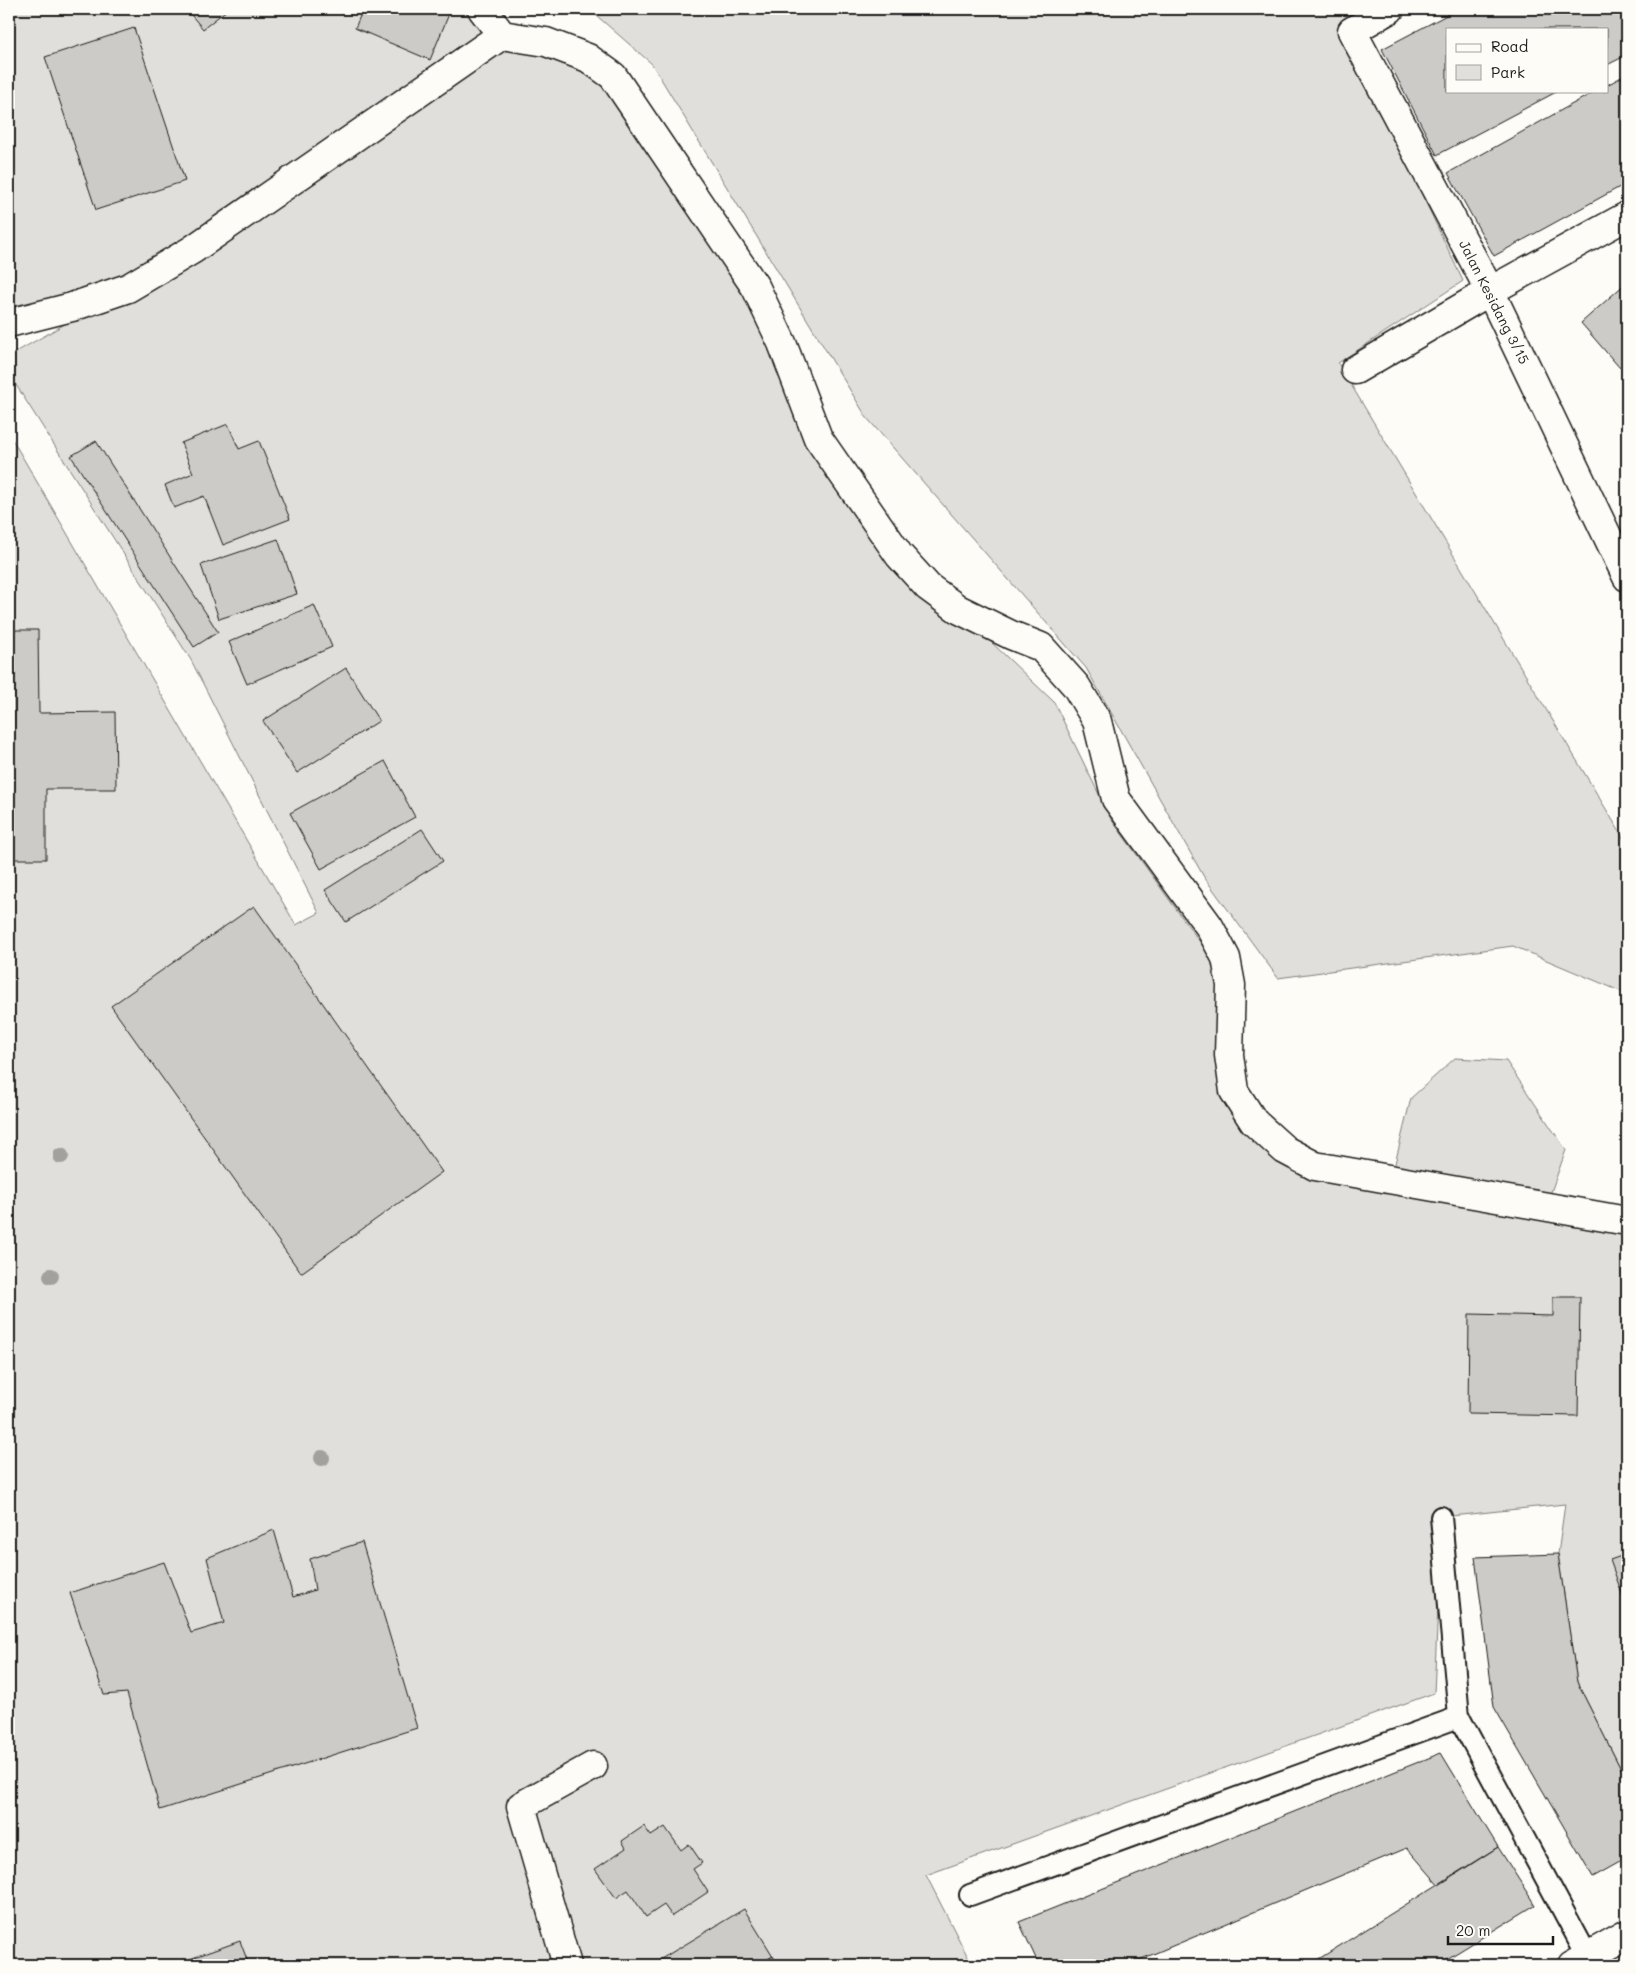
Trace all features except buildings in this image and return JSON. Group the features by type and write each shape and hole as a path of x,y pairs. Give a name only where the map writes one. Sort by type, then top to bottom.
{"street":[{"path":"482,9 502,34 546,42 588,58 613,76 756,288 782,343 818,438 899,555 928,586 958,609 1011,635 1041,647 1076,686 1097,720 1116,799 1209,926 1226,958 1231,985 1229,1055 1234,1091 1254,1122 1284,1150 1315,1166 1627,1221"},
{"name":"Jalan Kesidang 3/15","path":"1390,9 1352,31 1490,291 1627,577"},
{"path":"9,323 72,307 128,288 192,250 502,34"},
{"path":"1355,370 1490,291 1627,216"},
{"path":"567,1965 521,1806 593,1766"},
{"path":"1580,1960 1627,1934"}],"lane":[{"path":"1442,1518 1459,1717 1580,1960"},
{"path":"970,1894 1459,1717"}],"green space":[{"path":"9,9 482,9 613,76 756,288 818,438 928,587 990,641 1054,702 1111,819 1231,985 1234,1091 1315,1166 1391,1180 1411,1098 1455,1058 1506,1061 1566,1150 1546,1206 1627,1221 1627,1781 1577,1682 1558,1554 1565,1504 1442,1517 1434,1693 926,1875 972,1965 9,1965 9,434 296,925 319,913 191,660 9,374 9,356 126,289 9,317"},
{"path":"589,9 1367,9 1342,25 1463,281 1338,363 1627,844 1627,994 1513,946 1278,978 1204,877 1086,668 867,418 652,64"}]}
